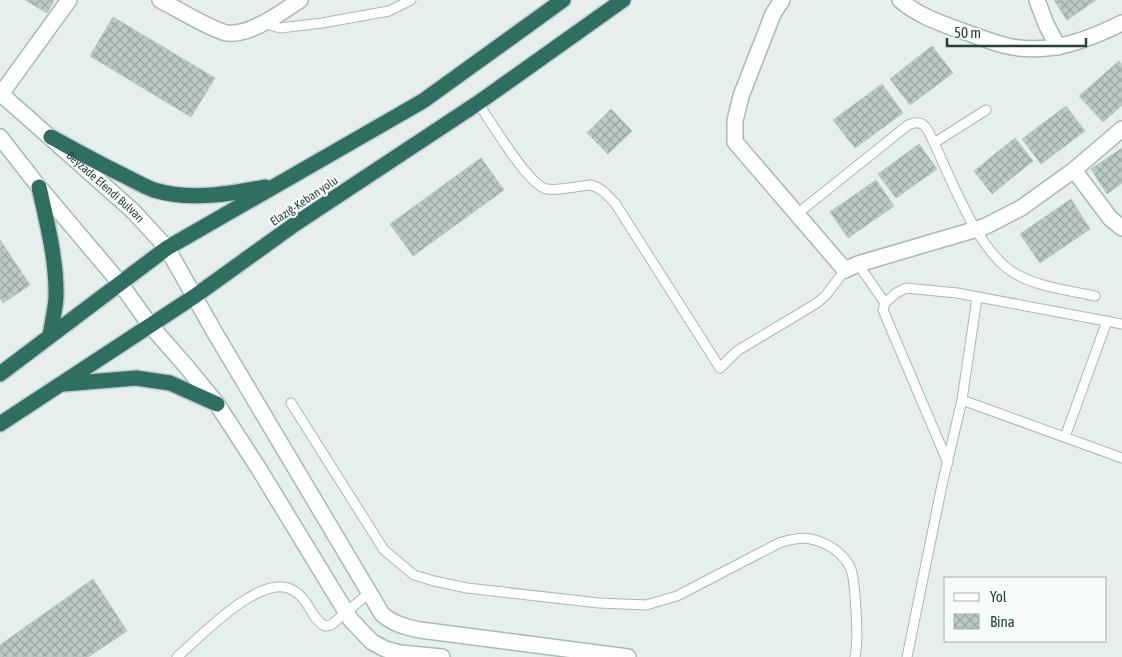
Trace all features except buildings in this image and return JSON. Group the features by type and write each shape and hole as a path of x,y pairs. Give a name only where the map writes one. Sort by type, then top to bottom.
{"highway":[{"name":"Elazığ-Keban yolu","path":"0,374 167,248 423,102 563,0"},
{"name":"Elazığ-Keban yolu","path":"0,424 195,296 295,224 478,103 624,0"},
{"path":"51,137 94,161 155,190 210,196 281,183"},
{"path":"39,187 48,226 55,283 56,299 50,336"},
{"path":"60,385 143,378 170,383 217,404"}],"main road":[{"path":"0,93 69,0"},
{"path":"160,0 227,33 246,31 263,23 300,0"},
{"path":"782,0 773,14 741,96 735,121 735,142 797,214 852,267 976,230 1021,208 1074,170 1122,129"},
{"path":"900,0 929,18 1012,47 1035,49 1058,47 1097,36 1122,23"},
{"path":"1037,0 1046,24 1058,47"},
{"name":"Beyzade Efendi Bulvarı","path":"0,93 133,211 167,248 215,333 382,614 389,620 403,626 420,630 628,657"},
{"path":"0,137 39,187 120,283 150,325 217,404 347,613 372,642 385,649 400,653 442,657"},
{"path":"1074,170 1110,218 1120,225"}],"lane":[{"path":"263,23 280,28 322,23 389,11 411,0"},
{"path":"478,103 526,174 539,186 547,190 590,185 597,186 614,203 720,368 737,351 817,303 852,267 885,303"},
{"path":"934,143 986,110"},
{"path":"797,214 908,125 920,122 925,126 934,143 976,230 995,257 1012,272 1048,286 1095,296"},
{"path":"948,463 888,326 883,310 885,303 896,293 906,288 957,293 1122,324"},
{"path":"907,657 942,485 962,400 977,298"},
{"path":"1065,436 1107,321"},
{"path":"962,400 1122,458"},
{"path":"291,403 384,550 414,575 466,588 599,603 646,605 677,596 779,543 792,539 816,539 838,552 850,568 854,581 857,632 855,657"},
{"path":"177,657 242,601 264,589 275,586 288,588 306,600 320,624 325,626 331,625 347,613 369,593"}]}
